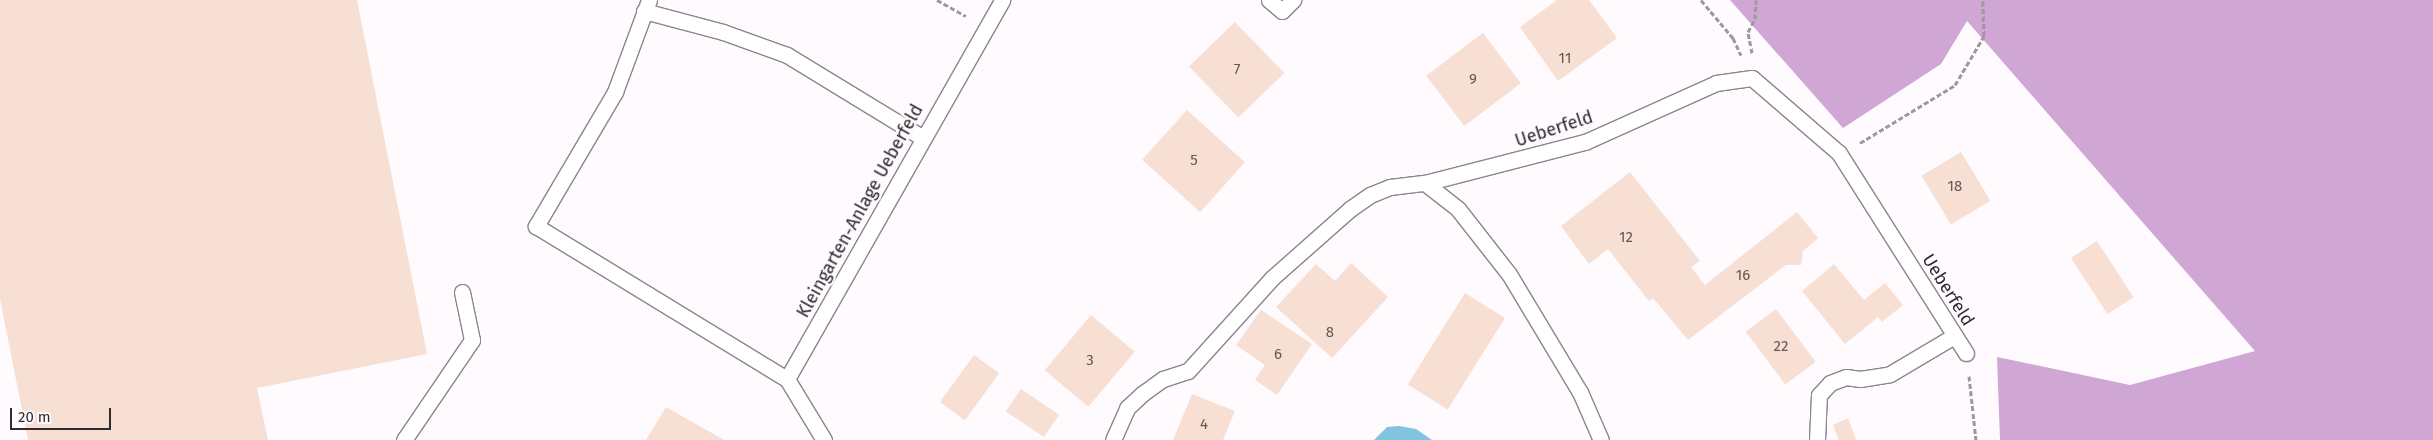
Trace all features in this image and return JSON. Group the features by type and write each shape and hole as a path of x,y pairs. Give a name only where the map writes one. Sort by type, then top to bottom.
{"lane":[{"name":"Kleingarten-Anlage Ueberfeld","path":"787,379 1002,0"},
{"path":"1269,0 1282,12 1293,0"},
{"path":"824,440 787,379 536,226 615,92 647,5 787,55 923,138"},
{"name":"Ueberfeld","path":"1113,440 1127,408 1163,379 1188,371 1272,278 1350,208 1390,187 1425,183 1585,142 1716,83 1754,79 1839,154 1966,353"},
{"path":"1425,183 1458,209 1509,274 1580,392 1600,440"},
{"path":"404,440 472,340 462,292"},
{"path":"1817,440 1819,396 1830,383 1846,378 1866,379 1890,374 1954,336"}],"path":[{"path":"937,0 986,27"},
{"path":"1701,0 1733,38 1754,79"},
{"path":"1754,79 1748,32 1755,19 1756,0"},
{"path":"1839,154 1895,124 1955,85 1984,36 1983,0"},
{"path":"1966,353 1976,440"}],"shaded area":[{"path":"1730,0 2433,0 2433,440 2000,440 1997,357 2130,385 2255,351 1967,21 1941,64 1843,128"}],"water":[{"path":"1399,426 1416,429 1432,440 1374,440 1387,427"}],"building":[{"path":"0,0 357,0 427,354 257,388 268,440 28,440 0,299"},
{"path":"1557,0 1589,0 1617,38 1558,81 1520,27"},
{"path":"1235,22 1284,73 1238,118 1189,66"},
{"path":"1483,33 1521,83 1464,126 1426,76"},
{"path":"1187,110 1245,162 1200,212 1142,160"},
{"path":"1961,152 1990,201 1951,225 1922,176"},
{"path":"1630,172 1700,261 1691,267 1705,285 1797,212 1818,238 1803,251 1801,265 1786,265 1688,340 1653,298 1649,301 1608,249 1589,264 1561,226"},
{"path":"2097,241 2133,297 2107,314 2071,258"},
{"path":"1351,263 1388,297 1332,358 1276,307 1316,264 1335,281"},
{"path":"1834,264 1864,300 1885,283 1903,305 1882,322 1878,317 1845,344 1802,291"},
{"path":"1465,293 1505,318 1448,409 1408,385"},
{"path":"1776,309 1816,362 1785,385 1746,332"},
{"path":"1261,310 1312,344 1277,395 1255,380 1265,365 1236,345"},
{"path":"1091,315 1135,352 1088,407 1045,370"},
{"path":"974,355 999,373 965,420 940,402"},
{"path":"1021,389 1059,415 1044,437 1006,411"},
{"path":"1192,394 1235,411 1223,440 1173,440"},
{"path":"666,407 724,440 646,440"},
{"path":"1848,418 1856,440 1839,440 1833,425"}]}
